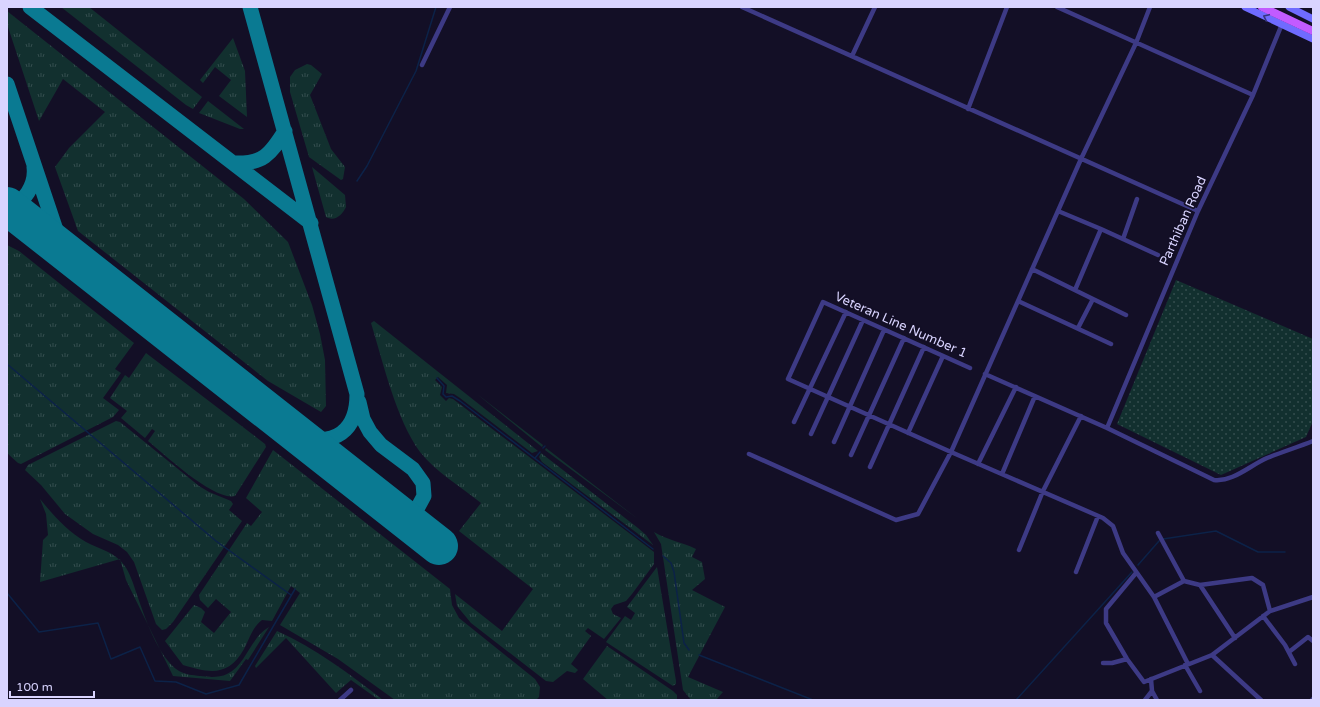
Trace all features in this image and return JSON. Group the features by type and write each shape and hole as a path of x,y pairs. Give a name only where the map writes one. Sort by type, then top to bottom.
{"main road":[{"path":"1262,7 1313,30"},
{"path":"1275,7 1313,25"}],"street":[{"path":"422,65 450,7"},
{"path":"742,7 1081,160 1198,211"},
{"path":"852,56 875,7"},
{"path":"968,109 1008,7"},
{"path":"1057,7 1253,95"},
{"path":"749,454 896,520 918,514 951,452 1081,160 1136,43 1150,7"},
{"path":"1245,7 1313,39"},
{"path":"1289,7 1313,19"},
{"name":"Parthiban Road","path":"1108,428 1198,211 1253,95 1282,24"},
{"path":"1123,239 1137,199"},
{"path":"1058,211 1158,255"},
{"path":"1075,290 1101,229"},
{"path":"1032,269 1126,315"},
{"path":"1078,328 1093,299"},
{"path":"1018,301 1111,344"},
{"name":"Veteran Line Number 1","path":"809,388 788,379 824,302 970,368"},
{"path":"794,422 846,312"},
{"path":"811,434 863,320"},
{"path":"834,442 884,330"},
{"path":"851,455 904,338"},
{"path":"870,467 924,347"},
{"path":"908,433 943,356"},
{"path":"985,374 1108,428 1208,478 1221,481 1230,478 1266,458 1313,441"},
{"path":"978,464 1016,387"},
{"path":"809,388 978,464 1043,491 1098,516 1114,526 1123,552 1136,573 1154,597 1200,691"},
{"path":"1002,474 1035,396"},
{"path":"1019,550 1043,491 1081,416"},
{"path":"1076,572 1098,516"},
{"path":"1158,533 1184,581"},
{"path":"1136,573 1106,609 1106,623 1142,682 1212,655 1270,611 1313,597"},
{"path":"1154,597 1184,581 1200,585 1252,578 1263,585 1270,611"},
{"path":"1200,585 1235,638"},
{"path":"1263,616 1289,652 1295,664"},
{"path":"1289,652 1308,637 1313,641"},
{"path":"1212,655 1261,700"},
{"path":"1103,663 1119,662 1127,659"},
{"path":"1150,679 1152,691 1157,700"},
{"path":"340,700 351,690"},
{"path":"1145,700 1152,691"}],"green space":[{"path":"61,7 89,7 202,97 193,109 186,105"},
{"path":"7,11 244,199 288,242 312,305 320,334 325,360 326,406 321,412 268,381 78,231 55,167 69,148 105,112 63,79 39,121 7,24"},
{"path":"233,38 245,71 247,117 219,96 231,80 215,67 203,83 200,80"},
{"path":"307,64 311,65 322,74 310,95 331,149 345,167 343,179 341,180 309,157 290,92 290,77 295,70"},
{"path":"208,101 244,129 240,129 199,113"},
{"path":"312,167 345,195 346,207 338,217 332,219 326,217"},
{"path":"7,245 19,251 134,343 115,369 121,373 103,398 119,410 113,417 21,464 7,453"},
{"path":"1176,280 1313,339 1313,421 1306,437 1221,475 1117,424"},
{"path":"374,321 538,451 532,453 460,398 454,394 446,393 447,385 438,377 435,380 442,387 440,395 446,401 449,398 453,399 654,552 654,564 632,594 626,601 614,605 611,609 613,614 621,618 604,639 588,628 585,631 591,636 571,664 578,670 575,673 567,671 553,682 546,681 471,623 457,606 455,594 502,631 533,589 459,531 481,503 433,466 420,452 411,439 391,390 371,323"},
{"path":"146,353 265,444 266,447 235,496 226,496 190,476 148,441 155,431 152,429 145,438 121,418 127,411 110,398 125,375 129,378"},
{"path":"477,394 543,445 542,447"},
{"path":"116,421 120,422 199,486 231,501 233,504 229,510 242,521 173,622 166,629 162,630 156,624 134,562 127,552 118,545 93,534 65,514 41,485 25,470 28,465"},
{"path":"546,448 638,519 545,450"},
{"path":"273,450 450,589 452,605 459,618 535,679 540,687 539,697 536,700 395,700 338,659 280,625 300,593 291,586 272,621 262,620 259,623 253,630 244,649 232,664 225,668 210,671 183,665 165,641 194,605 201,608 205,612 201,622 214,633 231,612 216,599 208,608 200,600 199,595 247,523 251,526 262,512 246,498"},
{"path":"541,453 638,528 646,535 653,545 542,462 539,457"},
{"path":"40,499 55,517 73,533 86,542 119,559 40,582 43,540 48,535 46,514"},
{"path":"654,532 696,549 692,557 702,562 705,579 692,590 725,607 688,677 723,692 716,700 691,700 683,690 661,544"},
{"path":"121,561 131,578 149,627 126,580"},
{"path":"657,567 676,681 676,684 673,686 606,642 625,616 631,620 635,613 627,607"},
{"path":"269,627 248,660 246,659 230,681 173,676 159,648 171,665 179,671 189,675 214,677 221,676 233,670 239,664 257,638"},
{"path":"277,631 305,645 332,662 383,700 379,700 351,680 336,693 286,638 256,668 255,666"},
{"path":"607,646 673,691 677,695 677,700 608,700 583,679"}],"waterway":[{"path":"357,181 367,166 416,71 436,7"},
{"path":"7,364 216,541 291,595"},
{"path":"437,378 444,386 443,394 446,397 452,396 460,401 653,549"},
{"path":"535,458 540,452"},
{"path":"1163,539 1216,531 1258,552 1285,552"},
{"path":"1138,565 1159,541"},
{"path":"663,556 671,563 674,572 684,643 689,650"},
{"path":"1016,700 1132,572"},
{"path":"7,593 39,632 98,623 111,659 140,647 155,681 176,682 206,694 239,685 295,589"},
{"path":"699,655 813,700"}],"taxiway":[{"path":"30,7 311,223"},
{"path":"250,7 357,394 353,418 342,433 323,439 312,439 299,436"},
{"path":"7,84 58,236 65,248 80,264"},
{"path":"234,163 259,160 270,152 285,131"},
{"path":"7,204 13,204 19,201 28,192 33,180 34,167"},
{"path":"359,402 363,419 370,432 381,445 413,469 423,483 424,496 418,507 406,513 394,511"}],"runway":[{"path":"7,206 439,546"}]}
